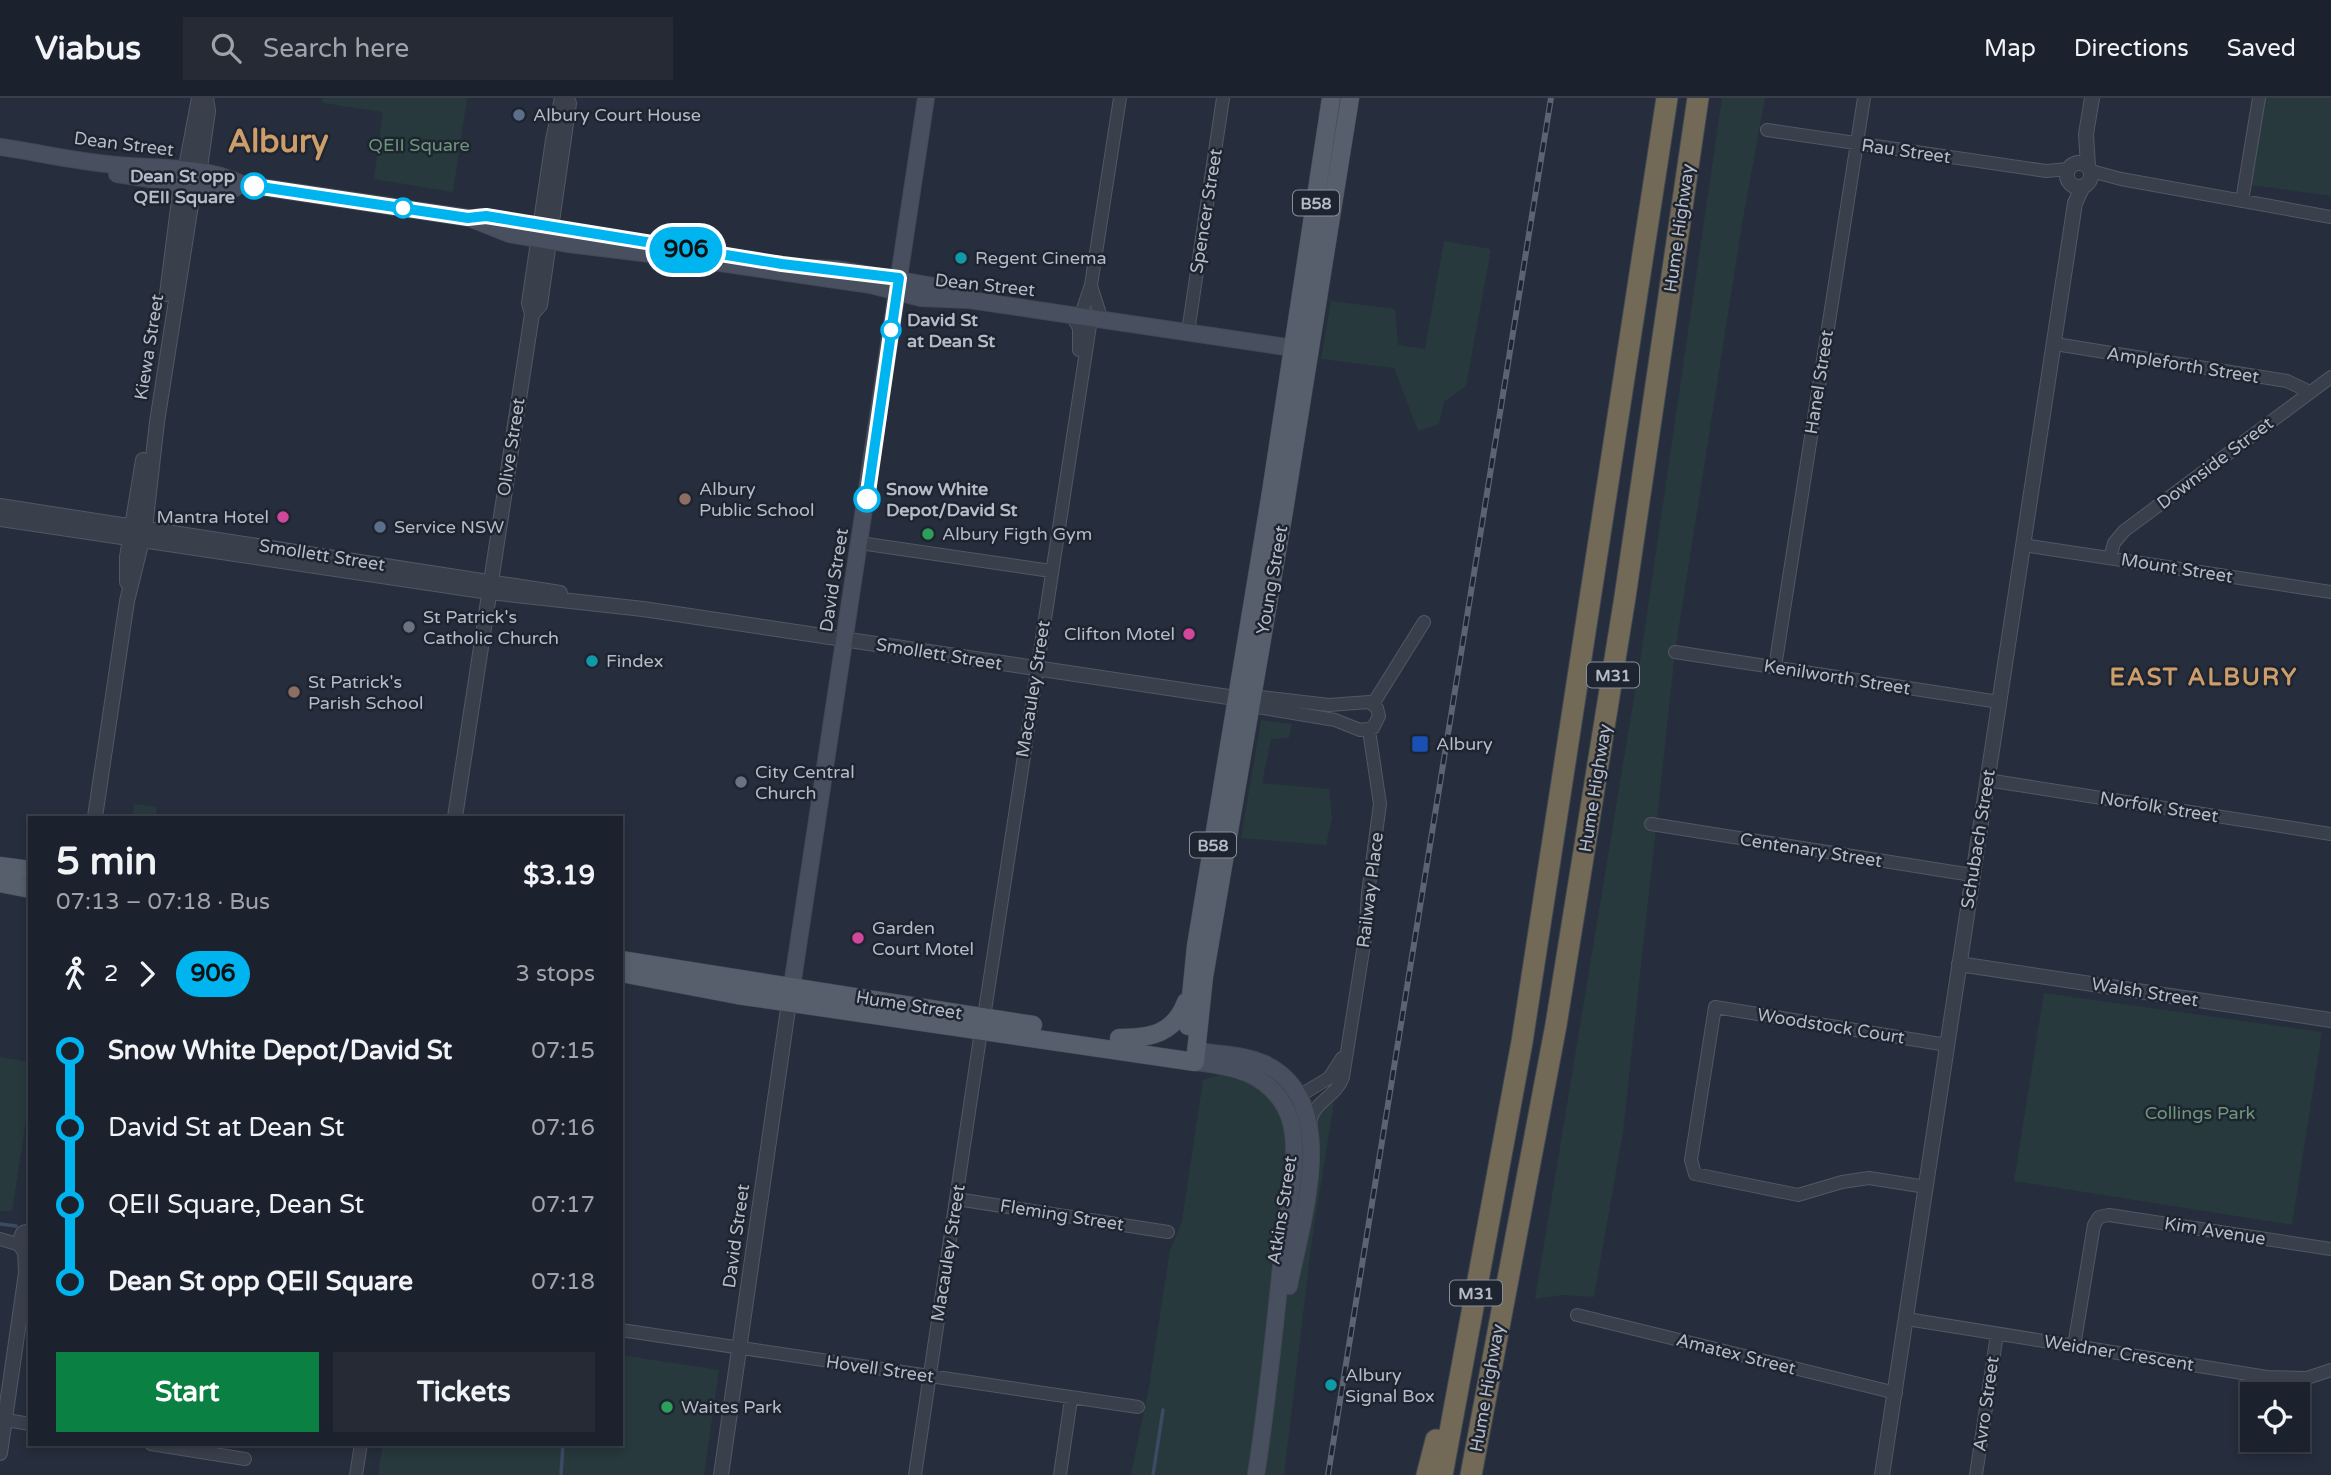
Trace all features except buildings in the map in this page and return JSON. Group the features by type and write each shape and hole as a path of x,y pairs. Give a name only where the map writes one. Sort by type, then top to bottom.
{"highway":[{"name":"Hume Highway","path":"1442,1475 1509,1110 1667,98"},
{"name":"Hume Highway","path":"1471,1475 1556,1026 1587,839 1698,98"},
{"path":"1427,1475 1448,1399 1509,1110"},
{"path":"1482,1475 1510,1298 1512,1250"}],"main road":[{"name":"David Street","path":"791,994 926,98"},
{"name":"Young Street","path":"1190,1056 1299,344 1331,98"},
{"name":"Young Street","path":"1299,344 1350,98"},
{"name":"Dean Street","path":"0,147 190,179 230,191 242,184 468,218 509,234 545,233 871,285 898,286 937,300 970,300 1086,314 1299,344"},
{"name":"Dean Street","path":"0,156 190,179"},
{"name":"Young Street","path":"1190,1056 1189,992 1246,700"},
{"path":"0,866 28,870"},
{"path":"0,883 28,889"},
{"name":"Hume Street","path":"623,960 791,994"},
{"name":"Hume Street","path":"623,974 791,994 1190,1056"},
{"name":"B58","path":"1119,1038 1144,1038 1161,1034 1180,1017 1189,992"},
{"name":"Hume Street","path":"982,1024 1119,1038 1190,1056"},
{"name":"Atkins Street","path":"1190,1056 1261,1062 1284,1077 1299,1096 1308,1114 1311,1139 1305,1200 1273,1364 1256,1475"},
{"name":"Atkins Street","path":"1190,1056 1254,1075 1271,1088 1286,1108 1294,1139 1273,1364"},
{"path":"1287,1216 1302,1150 1296,1106 1299,1096"}],"street":[{"name":"Kiewa Street","path":"95,816 190,179 199,98"},
{"name":"Kiewa Street","path":"190,179 208,111 206,98"},
{"name":"Olive Street","path":"545,233 562,98"},
{"name":"Olive Street","path":"455,816 532,314 529,303 570,98"},
{"name":"Macauley Street","path":"915,1475 1120,98"},
{"name":"Spencer Street","path":"1189,328 1223,98"},
{"name":"Hanel Street","path":"1775,667 1864,98"},
{"path":"2079,175 2092,98"},
{"path":"2242,201 2259,98"},
{"name":"Rau Street","path":"1767,130 2046,171 2121,179 2331,217"},
{"name":"Schubach Street","path":"1882,1475 2079,175"},
{"name":"Macauley Street","path":"1082,360 1079,324 1086,314"},
{"name":"Ampleforth Street","path":"2054,344 2287,381 2310,392"},
{"name":"Downside Street","path":"2110,558 2114,544 2124,531 2331,377"},
{"name":"Smollett Street","path":"0,506 137,533 1246,700"},
{"name":"Smollett Street","path":"0,519 137,533"},
{"path":"860,543 1051,571"},
{"name":"Mount Street","path":"2023,545 2331,592"},
{"path":"1373,704 1424,622"},
{"name":"Kenilworth Street","path":"1675,652 1999,702"},
{"path":"1246,700 1329,705 1365,701 1373,704 1379,716 1376,725 1369,730 1360,730 1325,718 1246,700"},
{"path":"1352,726 1349,716 1355,704"},
{"name":"Railway Place","path":"1311,1139 1312,1112 1339,1086 1365,938 1380,804 1369,730"},
{"name":"Norfolk Street","path":"1987,780 2331,834"},
{"name":"Centenary Street","path":"1651,824 1972,875"},
{"name":"Walsh Street","path":"1959,964 2331,1020"},
{"name":"David Street","path":"721,1475 791,994"},
{"name":"Woodstock Court","path":"1926,1187 1869,1178 1854,1179 1798,1195 1690,1173 1713,1005 1947,1045"},
{"name":"Railway Place","path":"1299,1096 1332,1074 1346,1050"},
{"name":"Fleming Street","path":"957,1199 1168,1232"},
{"name":"Kim Avenue","path":"2074,1346 2094,1225 2099,1217 2109,1215 2331,1249"},
{"path":"0,1237 26,1245 0,1453"},
{"name":"Amatex Street","path":"1577,1315 1896,1393"},
{"name":"Weidner Crescent","path":"1906,1319 2285,1379 2307,1378 2331,1370"},
{"name":"Hovell Street","path":"623,1330 1138,1407"},
{"name":"Avro Street","path":"1976,1475 1997,1334"},
{"path":"1059,1475 1071,1399"},
{"path":"6,1420 28,1424"},
{"path":"164,1446 245,1459"},
{"path":"356,1475 361,1446"}],"green space":[{"name":"QEII Square","path":"323,98 467,98 453,192 374,179 383,112 323,103"},
{"path":"1722,98 1765,98 1742,224 1675,652 1623,1132 1594,1297 1562,1295 1535,1299 1641,655"},
{"path":"2265,98 2331,98 2331,196 2251,185"},
{"path":"1444,241 1491,249 1466,386 1444,402 1439,424 1418,431 1394,368 1321,359 1331,301 1395,309 1398,345 1425,349"},
{"path":"1261,720 1292,724 1289,738 1271,739 1262,783 1329,789 1332,818 1326,845 1241,838"},
{"path":"134,804 157,807 156,816 132,816"},
{"name":"Collings Park","path":"2044,993 2322,1032 2292,1225 2014,1181"},
{"path":"0,1057 28,1062 28,1108 12,1211 0,1211"},
{"path":"1221,1075 1246,1082 1263,1092 1276,1107 1287,1130 1334,1102 1311,1247 1284,1475 1131,1475 1149,1386 1170,1250 1182,1221 1203,1080"},
{"name":"Waites Park","path":"623,1355 719,1370 704,1475 378,1475 383,1446 623,1446"}],"waterway":[{"path":"0,1224 16,1226"},
{"path":"1153,1475 1163,1410"},
{"path":"561,1475 563,1446"}],"railway":[{"path":"1328,1475 1551,98"}],"bus line":[{"name":"906","path":"254,186 468,218 486,216 575,233 808,268 837,269 899,278 867,499"}],"place":[{"name":"Albury Court House","path":"519,115"},
{"name":"Dean St opp QEII Square","path":"254,186"},
{"name":"Regent Cinema","path":"961,258"},
{"name":"David St at Dean St","path":"891,330"},
{"name":"Albury Public School","path":"685,499"},
{"name":"Snow White Depot/David St","path":"867,499"},
{"name":"Mantra Hotel","path":"283,517"},
{"name":"Service NSW","path":"380,527"},
{"name":"Albury Figth Gym","path":"928,534"},
{"name":"St Patrick's Catholic Church","path":"409,627"},
{"name":"Clifton Motel","path":"1189,634"},
{"name":"Findex","path":"592,661"},
{"name":"St Patrick's Parish School","path":"294,692"},
{"name":"Albury","path":"1420,744"},
{"name":"City Central Church","path":"741,782"},
{"name":"Garden Court Motel","path":"858,938"},
{"name":"Albury Signal Box","path":"1331,1385"},
{"name":"Waites Park","path":"667,1407"}],"district":[{"name":"Albury","path":"278,141"},
{"name":"EAST ALBURY","path":"2204,677"}]}
